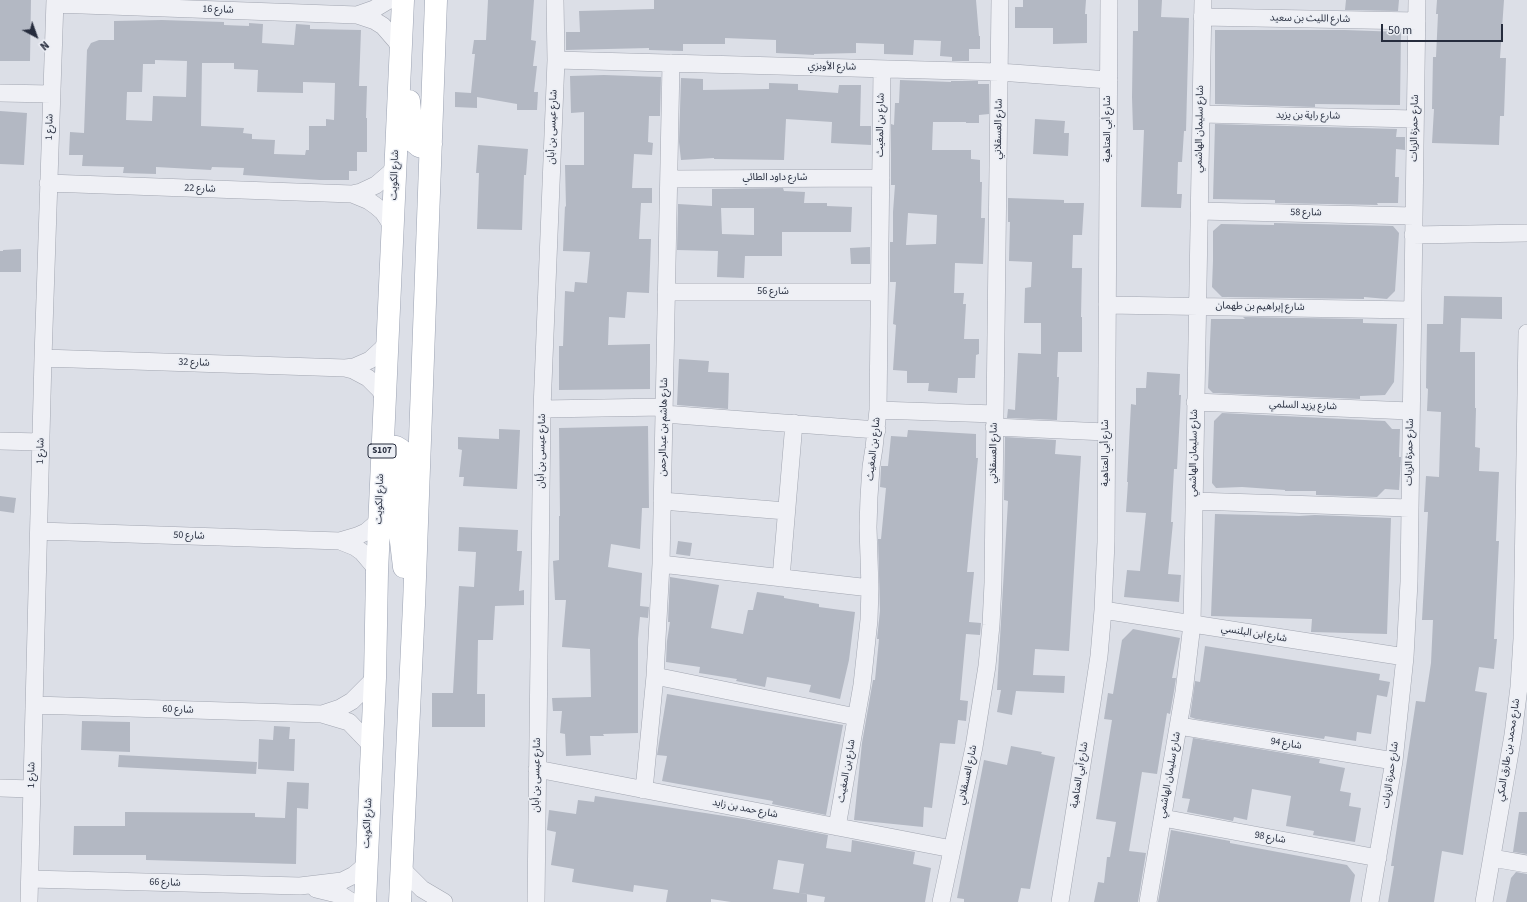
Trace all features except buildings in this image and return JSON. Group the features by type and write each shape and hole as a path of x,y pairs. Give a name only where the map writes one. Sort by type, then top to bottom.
{"main road":[{"name":"شارع الكويت","path":"365,902 375,678 377,572 384,398 388,341 403,0"},
{"path":"400,902 414,605 436,0"},
{"path":"401,49 407,77 413,140 419,146 423,147 431,144"},
{"path":"382,446 396,447 401,450 403,456 400,533 408,588 414,605"}],"street":[{"name":"شارع 16","path":"357,15 374,9 389,0"},
{"name":"شارع عيسى بن أبان","path":"536,902 542,408 556,60 555,0"},
{"name":"شارع العسقلاني","path":"941,902 975,740 987,666 993,583 1000,0"},
{"name":"شارع أبي العتاهية","path":"1060,902 1099,656 1105,576 1109,0"},
{"name":"شارع سليمان الهاشمي","path":"1148,902 1179,726 1192,624 1203,0"},
{"name":"شارع حمزة الزيات","path":"1370,902 1394,761 1405,657 1409,582 1410,410 1417,0"},
{"name":"شارع 16","path":"55,2 357,15 375,21 383,26 396,40 401,49"},
{"name":"شارع 1","path":"29,902 48,183 55,2"},
{"name":"شارع الليث بن سعيد","path":"1202,17 1417,21"},
{"name":"شارع الأوبزي","path":"556,60 999,72 1109,80"},
{"name":"شارع هاشم بن عبدالرحمن","path":"644,790 656,676 661,564 671,63"},
{"name":"شارع بن المغيث","path":"837,827 866,653 870,588 868,527 869,497 878,410 882,69"},
{"path":"0,92 51,94"},
{"name":"شارع راية بن يزيد","path":"1200,114 1415,118"},
{"name":"شارع 22","path":"48,183 352,194 361,192 376,185 395,167"},
{"name":"شارع داود الطائي","path":"669,179 881,178"},
{"name":"شارع 22","path":"352,194 369,201 376,206 386,216 393,227"},
{"name":"شارع 58","path":"1199,211 1414,216"},
{"path":"1413,235 1527,233"},
{"name":"شارع 56","path":"666,292 879,292"},
{"name":"شارع إبراهيم بن طهمان","path":"1108,305 1412,310"},
{"name":"شارع محمد بن طارق المكي","path":"1484,902 1513,735 1519,687 1522,639 1527,333"},
{"name":"شارع 32","path":"345,368 362,364 370,360 388,341"},
{"name":"شارع 32","path":"43,358 345,368 353,370 368,378 380,390 384,398"},
{"name":"شارع يزيد السلمي","path":"1195,402 1410,410"},
{"path":"542,408 664,410 877,430"},
{"path":"878,410 1106,432"},
{"path":"781,578 794,423"},
{"path":"0,441 41,442"},
{"path":"662,501 786,511"},
{"path":"1194,501 1409,508"},
{"name":"شارع 50","path":"38,531 340,541 366,532 380,520"},
{"name":"شارع 50","path":"340,541 362,552 377,572"},
{"path":"661,564 870,588"},
{"name":"شارع ابن البلنسي","path":"1103,610 1405,657"},
{"path":"656,676 856,717"},
{"name":"شارع 60","path":"322,714 340,708 352,701 375,678"},
{"name":"شارع 60","path":"34,705 322,714 349,722 372,746"},
{"name":"شارع 94","path":"1179,726 1394,761"},
{"name":"شارع حمد بن زايد","path":"537,769 952,849"},
{"path":"0,788 32,790"},
{"name":"شارع 98","path":"1163,818 1378,858"},
{"path":"1492,858 1527,864"},
{"name":"شارع 66","path":"30,879 300,886 342,881 354,875 367,864"},
{"path":"402,869 422,889 444,902"},
{"name":"شارع 66","path":"300,886 341,895 352,902"}]}
